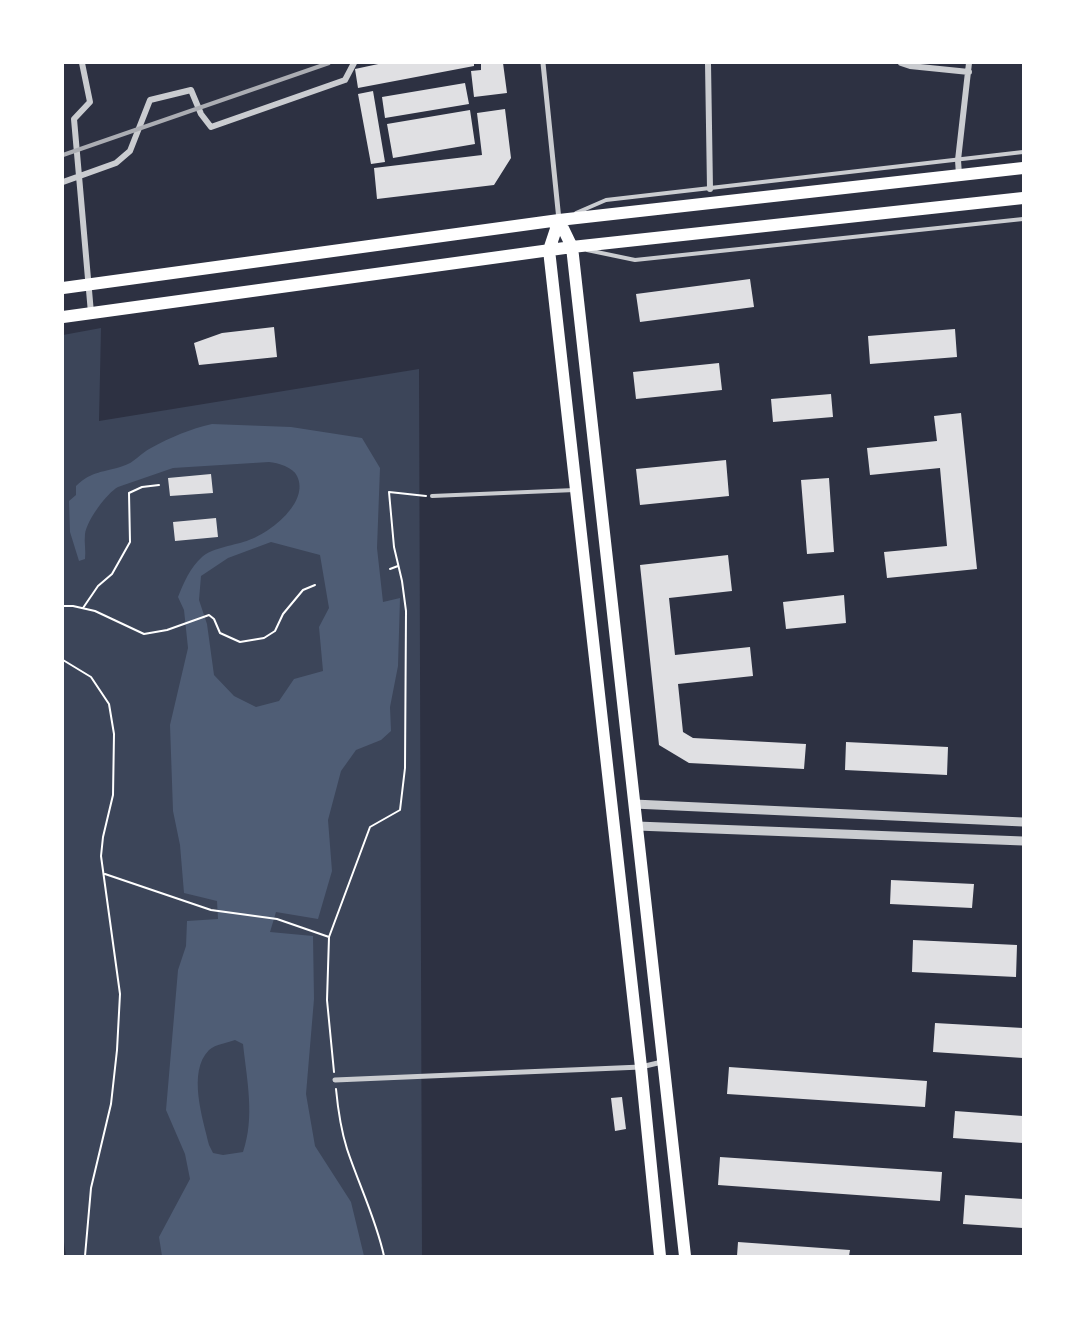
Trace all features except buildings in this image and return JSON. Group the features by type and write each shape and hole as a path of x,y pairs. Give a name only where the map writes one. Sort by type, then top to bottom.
{"main road":[{"path":"63,288 559,220 1023,168"},
{"path":"63,317 572,247 1023,198"},
{"path":"559,220 572,247 685,1256"},
{"path":"559,220 549,250 641,1067 660,1256"}],"street":[{"path":"82,63 90,102 74,119 91,313"},
{"path":"63,182 116,162 130,151 150,100 191,90 201,114 211,127 345,80 354,63"},
{"path":"543,63 559,220"},
{"path":"708,63 710,189"},
{"path":"901,63 969,72"},
{"path":"959,175 958,160 969,63"},
{"path":"634,804 1023,822"},
{"path":"637,826 1023,841"},
{"path":"335,1080 641,1067 663,1062"}],"lane":[{"path":"559,220 606,200 1023,152"},
{"path":"572,247 635,260 1023,219"},
{"path":"432,496 576,490"}],"path":[{"path":"83,608 98,586 112,574 130,542 129,493 142,487 159,485"},
{"path":"384,1256 380,1235 347,1149 338,1111 327,1000 329,937 370,827 400,810 405,768 406,611 394,547 388,492 432,496"},
{"path":"390,569 398,566"},
{"path":"63,606 83,608 114,619 144,634 178,627 209,615 214,619 220,633 240,642 264,638 275,631 283,615 303,590 315,585"},
{"path":"63,660 91,677 108,704 114,734 112,795 101,856 120,994 117,1050 111,1104 91,1188 85,1256"},
{"path":"104,874 211,910 277,919 329,937"}],"shaded area":[{"path":"101,328 99,421 419,369 422,1256 66,1256 63,1235 63,335"},
{"path":"212,424 291,427 362,438 380,468 377,548 383,602 400,598 398,666 390,707 391,731 381,740 356,750 341,771 328,820 332,871 318,919 276,912 270,932 313,936 314,999 306,1094 315,1146 351,1202 364,1256 162,1256 159,1237 190,1179 185,1154 166,1110 178,970 186,946 187,921 218,919 217,901 184,893 180,845 173,811 170,725 188,648 184,610 178,597 191,571 202,557 218,549 249,540 277,524 293,506 300,486 292,470 281,464 269,462 173,468 118,487 108,495 89,522 85,534 85,559 79,561 70,532 69,501 76,495 76,486 88,477 127,465 158,444","holes":["271,542 320,555 329,608 319,627 323,671 294,679 279,701 256,707 234,696 214,675 207,624 199,600 201,576 228,558","235,1040 243,1044 249,1099 249,1126 243,1152 223,1155 213,1153 209,1145 198,1096 199,1070 202,1059 209,1050"]}],"railway":[{"path":"63,155 329,63"}]}
